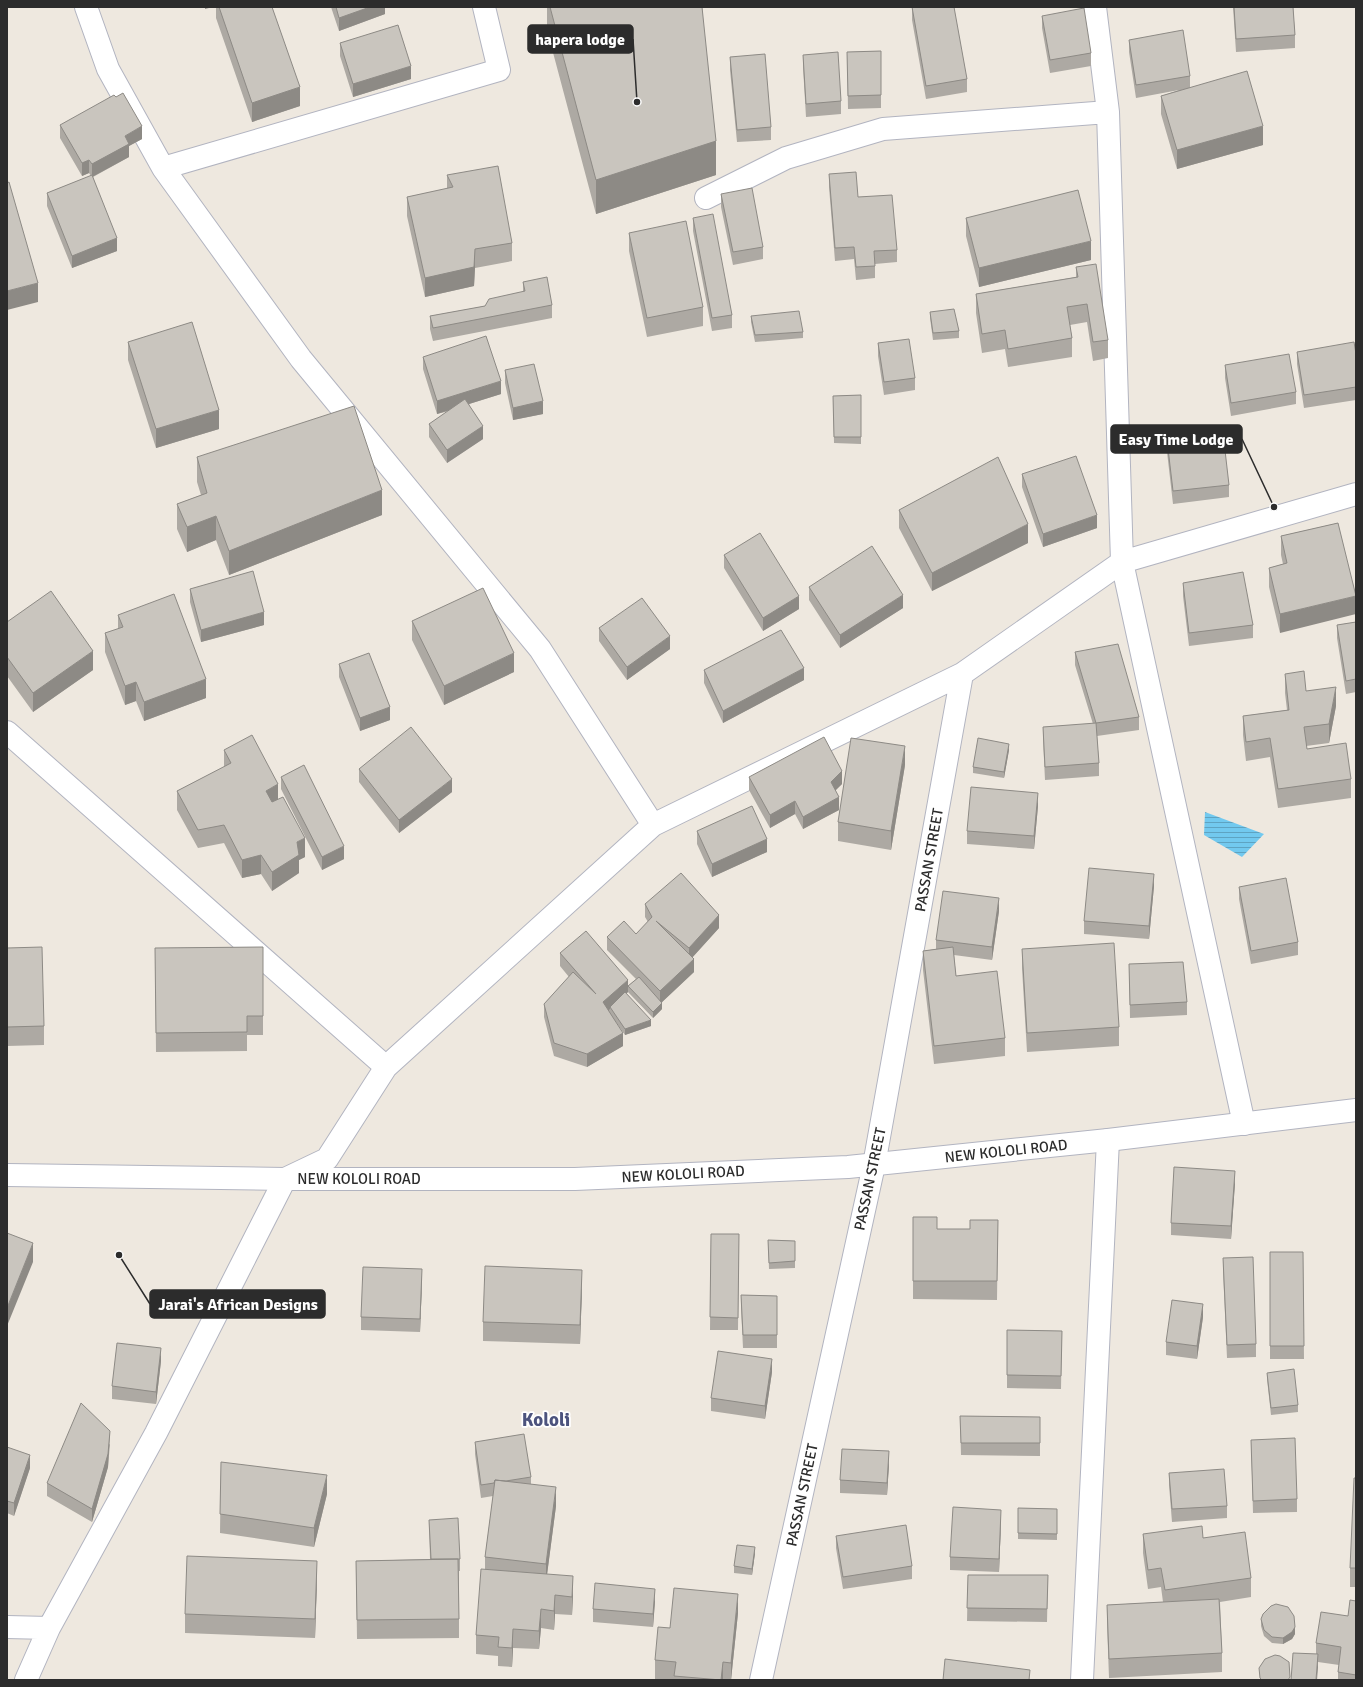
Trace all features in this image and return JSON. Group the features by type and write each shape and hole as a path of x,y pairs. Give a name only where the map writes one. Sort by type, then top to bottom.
{"street":[{"path":"86,7 108,69 163,168 301,359 540,649 653,825"},
{"path":"163,168 499,70 484,7"},
{"path":"1095,7 1108,112 1122,562 1244,1124"},
{"path":"706,198 786,158 883,129 1108,112"},
{"path":"26,1680 49,1628 156,1434 286,1179 328,1159 386,1067 653,825 962,674 1122,562 1356,494"},
{"name":"PASSAN STREET","path":"761,1680 874,1165 962,674"},
{"path":"7,732 386,1067"},
{"name":"NEW KOLOLI ROAD","path":"7,1175 286,1179 575,1179 874,1165 1108,1140 1356,1110"},
{"path":"1082,1680 1108,1140"},
{"path":"7,1627 49,1628"}],"water":[{"path":"1205,812 1264,834 1242,857 1204,835"}],"building":[{"path":"219,7 272,7 300,87 252,103"},
{"path":"336,7 370,7 339,18"},
{"path":"550,7 702,7 716,141 596,180"},
{"path":"912,7 954,7 967,79 926,86"},
{"path":"1234,7 1293,7 1295,35 1236,39"},
{"path":"1084,8 1091,53 1050,60 1042,16"},
{"path":"398,25 411,66 353,84 340,43"},
{"path":"1183,30 1190,76 1136,85 1129,40"},
{"path":"881,51 881,95 848,96 847,52"},
{"path":"838,52 841,101 806,104 803,55"},
{"path":"765,54 771,127 737,130 730,57"},
{"path":"1247,71 1263,126 1177,150 1161,96"},
{"path":"123,93 142,126 125,136 129,144 92,164 89,160 82,163 60,125 114,95 116,97"},
{"path":"498,166 512,243 475,249 474,267 425,278 407,197 453,187 447,175"},
{"path":"856,172 858,197 892,195 897,250 874,251 875,266 856,267 854,247 835,248 829,174"},
{"path":"92,175 117,238 72,256 47,193"},
{"path":"9,182 38,283 7,291 7,183"},
{"path":"752,188 763,247 733,252 721,194"},
{"path":"1078,190 1091,241 979,268 966,218"},
{"path":"713,214 732,315 712,318 693,218"},
{"path":"686,221 703,307 647,318 629,233"},
{"path":"1096,264 1108,340 1093,342 1087,304 1067,307 1072,338 1008,349 1005,330 982,334 976,294 1078,277 1076,267"},
{"path":"547,277 552,305 433,328 430,316 485,306 489,299 525,291 523,282"},
{"path":"954,309 959,331 933,333 930,312"},
{"path":"799,311 803,332 755,335 751,316"},
{"path":"192,322 219,410 156,429 128,342"},
{"path":"486,336 501,381 437,401 423,357"},
{"path":"909,339 915,378 884,382 878,343"},
{"path":"1354,342 1356,354 1356,387 1304,395 1297,352"},
{"path":"1289,354 1296,392 1231,403 1225,365"},
{"path":"534,364 543,401 513,408 505,370"},
{"path":"861,395 861,437 834,437 833,396"},
{"path":"465,399 483,426 447,450 429,424"},
{"path":"354,406 382,490 229,551 216,516 187,527 177,504 207,493 197,457"},
{"path":"1223,433 1229,485 1173,491 1167,440"},
{"path":"1076,456 1097,515 1043,534 1022,474"},
{"path":"998,457 1028,524 932,573 899,510"},
{"path":"1338,523 1356,596 1280,614 1269,568 1287,563 1281,536"},
{"path":"760,533 799,596 763,618 724,555"},
{"path":"872,546 903,595 840,635 809,587"},
{"path":"253,571 264,612 201,630 190,589"},
{"path":"1243,572 1253,625 1189,633 1183,583"},
{"path":"483,588 514,653 444,686 412,621"},
{"path":"51,591 93,651 33,693 7,657 7,622"},
{"path":"174,594 206,679 144,702 136,682 125,686 105,633 123,627 118,615"},
{"path":"642,598 670,636 627,667 599,628"},
{"path":"1356,622 1356,679 1346,681 1337,625"},
{"path":"781,630 804,668 723,711 704,670"},
{"path":"1118,644 1139,717 1096,723 1075,652"},
{"path":"369,653 390,707 360,718 339,664"},
{"path":"1304,671 1306,691 1336,687 1329,724 1304,727 1307,749 1346,743 1351,779 1278,789 1270,738 1246,742 1243,716 1289,710 1285,674"},
{"path":"1096,723 1099,763 1045,767 1043,727"},
{"path":"411,727 452,779 399,820 359,769"},
{"path":"252,735 278,784 266,791 272,802 283,797 305,838 297,842 299,855 272,872 261,855 242,860 224,825 198,830 177,791 231,763 224,750"},
{"path":"824,737 842,771 831,782 839,797 803,817 795,801 770,815 749,777"},
{"path":"851,738 905,746 891,831 838,822"},
{"path":"978,738 1009,744 1004,772 973,767"},
{"path":"304,765 344,846 322,857 281,777"},
{"path":"971,787 1038,793 1034,836 967,831"},
{"path":"752,806 767,839 712,864 697,831"},
{"path":"1089,868 1154,874 1149,926 1084,921"},
{"path":"681,873 719,915 689,948 656,921 694,959 660,991 607,937 624,921 636,934 652,917 645,904"},
{"path":"1286,878 1298,942 1251,951 1239,887"},
{"path":"943,891 999,898 992,947 936,940"},
{"path":"586,931 628,980 603,1002 623,1033 587,1054 554,1043 544,1004 573,972 596,994 560,953"},
{"path":"1114,943 1119,1027 1027,1033 1022,949"},
{"path":"42,947 44,1026 7,1027 7,948"},
{"path":"263,947 263,1016 247,1016 247,1032 156,1033 155,948"},
{"path":"953,947 956,976 997,971 1005,1038 934,1046 923,951"},
{"path":"1183,962 1187,1002 1130,1005 1129,964"},
{"path":"639,977 662,1003 653,1012 628,986"},
{"path":"625,992 651,1020 625,1029 610,1007"},
{"path":"1174,1167 1235,1171 1231,1226 1171,1223"},
{"path":"913,1217 937,1217 937,1229 970,1229 970,1220 998,1220 997,1281 913,1281"},
{"path":"7,1233 33,1243 7,1308"},
{"path":"711,1234 739,1234 738,1318 710,1317"},
{"path":"768,1240 795,1241 795,1261 769,1263"},
{"path":"1270,1252 1303,1252 1304,1346 1270,1346"},
{"path":"1253,1257 1256,1344 1227,1345 1223,1258"},
{"path":"485,1266 582,1270 580,1325 483,1322"},
{"path":"363,1267 422,1269 420,1319 361,1317"},
{"path":"741,1295 777,1296 777,1335 743,1335"},
{"path":"1172,1300 1203,1304 1197,1346 1166,1342"},
{"path":"1007,1330 1062,1331 1061,1376 1007,1375"},
{"path":"117,1343 161,1348 156,1392 112,1386"},
{"path":"718,1351 772,1359 765,1406 711,1398"},
{"path":"1294,1369 1298,1405 1271,1408 1267,1373"},
{"path":"81,1403 110,1431 108,1454 92,1509 47,1483"},
{"path":"960,1416 1040,1417 1040,1443 961,1443"},
{"path":"524,1434 531,1477 506,1481 495,1480 494,1483 481,1485 475,1442"},
{"path":"1295,1438 1297,1499 1253,1501 1251,1440"},
{"path":"7,1447 30,1455 14,1503 7,1501"},
{"path":"842,1449 889,1451 887,1483 840,1480"},
{"path":"221,1462 327,1475 314,1528 220,1514"},
{"path":"1224,1469 1227,1506 1172,1509 1169,1473"},
{"path":"1354,1478 1356,1478 1356,1568 1350,1568"},
{"path":"495,1480 556,1487 546,1564 485,1557"},
{"path":"953,1507 1001,1510 999,1559 950,1557"},
{"path":"1018,1508 1057,1509 1057,1534 1018,1533"},
{"path":"458,1518 460,1559 431,1559 429,1520"},
{"path":"906,1525 912,1566 843,1577 836,1536"},
{"path":"1202,1526 1203,1538 1245,1532 1251,1578 1165,1590 1161,1568 1148,1570 1143,1534"},
{"path":"737,1545 755,1547 752,1569 734,1566"},
{"path":"187,1556 317,1561 315,1619 185,1614"},
{"path":"458,1559 459,1619 357,1620 356,1561"},
{"path":"481,1569 573,1576 572,1597 555,1595 554,1611 541,1609 539,1631 513,1629 512,1648 498,1647 499,1637 476,1635"},
{"path":"968,1575 1048,1575 1047,1609 967,1608"},
{"path":"595,1583 655,1589 653,1614 593,1609"},
{"path":"674,1588 738,1594 731,1663 723,1662 721,1680 674,1676 676,1662 655,1660 658,1627 670,1628"},
{"path":"1219,1599 1222,1653 1109,1659 1107,1605"},
{"path":"1350,1600 1356,1601 1356,1675 1338,1672 1341,1647 1316,1643 1321,1612 1348,1616"},
{"path":"1276,1604 1288,1607 1294,1616 1295,1627 1292,1632 1283,1638 1272,1637 1264,1630 1261,1619 1263,1614 1271,1606"},
{"path":"1293,1653 1318,1654 1316,1680 1291,1680"},
{"path":"1275,1655 1280,1656 1289,1662 1290,1677 1288,1680 1262,1680 1260,1678 1259,1668 1265,1659"},
{"path":"945,1659 1030,1670 1029,1680 943,1680"}],"place":[{"name":"hapera lodge","path":"637,102"},
{"name":"Easy Time Lodge","path":"1274,507"},
{"name":"Jarai's African Designs","path":"119,1255"}],"district":[{"name":"Kololi","path":"546,1420"}]}
